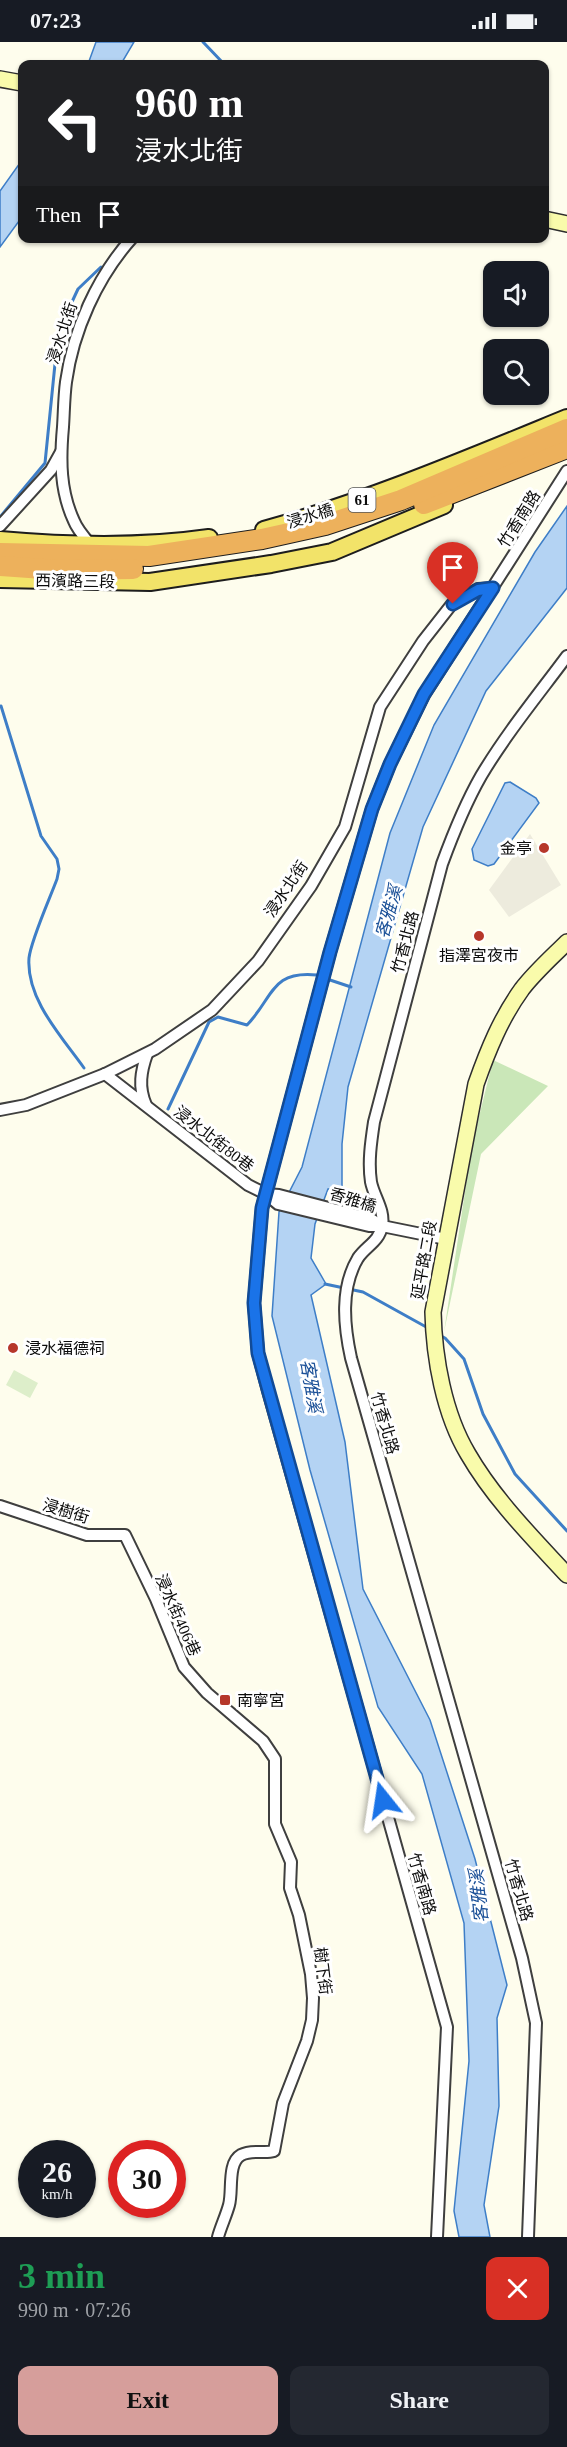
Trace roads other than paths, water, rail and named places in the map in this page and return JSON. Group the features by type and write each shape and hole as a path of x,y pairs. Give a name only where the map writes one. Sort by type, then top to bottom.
{"highway":[{"name":"浸水橋","path":"148,562 325,525 401,500 567,429"},
{"name":"浸水橋","path":"148,562 209,561 328,538 406,511 567,448"},
{"name":"61","path":"0,553 148,562"},
{"name":"61","path":"0,566 58,570 148,562"}],"main road":[{"name":"浸水橋","path":"148,562 319,514 430,475 567,418"},
{"name":"61","path":"0,540 42,544 90,544 148,562 271,564 332,552 567,454"},
{"name":"西濱路三段","path":"0,579 148,562"}],"street":[{"path":"0,80 18,82"},
{"path":"549,220 567,224"},
{"name":"浸水北街","path":"90,544 74,523 62,484 61,451 66,382 72,352 99,286 128,243"},
{"name":"浸水北街","path":"0,526 51,470 61,451"},
{"name":"竹香南路","path":"436,2237 447,2027 258,1353 254,1303 262,1208 330,952 372,809 390,764 424,694 567,471"},
{"name":"浸水北街","path":"0,1110 26,1105 105,1074 147,1054 212,1010 258,961 311,886 345,827 380,707 423,641 453,604 478,590 493,588"},
{"name":"竹香北路","path":"528,2237 535,2019 522,1958 351,1358 346,1338 346,1299 349,1278 357,1259 377,1239 382,1226 383,1215 371,1180 370,1157 374,1122 442,864 458,823 481,777 508,734 567,656"},
{"name":"延平路二段","path":"567,942 523,987 489,1047 476,1084 433,1312 434,1348 449,1408 466,1452 491,1489 567,1575"},
{"path":"146,1105 141,1095 141,1082 142,1068 147,1054"},
{"name":"浸水北街80巷","path":"105,1074 248,1185 266,1194"},
{"name":"香雅橋","path":"266,1194 278,1200 382,1226"},
{"path":"382,1226 446,1239"},
{"name":"浸樹街","path":"0,1506 87,1535 125,1535"},
{"name":"浸水街406巷","path":"125,1535 156,1599 184,1667 215,1700"},
{"name":"樹下街","path":"215,1700 263,1741 275,1759 275,1824 291,1862 290,1888 299,1915 311,1974 313,1998 312,2020 307,2041 283,2103 278,2124 277,2146 274,2151 252,2151 241,2155 237,2160 233,2167 230,2203 218,2237"}],"water":[{"path":"96,42 134,42 123,60 89,60"},
{"path":"18,166 18,222 0,247 0,191"},
{"name":"客雅溪","path":"567,506 567,588 486,691 423,827 348,1087 342,1144 342,1188 328,1189 315,1224 311,1258 326,1284 311,1295 345,1442 363,1589 430,1720 475,1859 507,1985 497,2018 499,2106 484,2205 490,2237 459,2237 454,2211 469,2061 464,1923 422,1774 378,1707 310,1470 272,1316 279,1212 302,1167 390,833 434,725 535,552"},
{"path":"510,782 536,798 539,803 494,864 488,866 474,860 472,849 505,783"}],"waterway":[{"path":"203,42 220,60"},
{"path":"0,517 45,463 55,364 66,334 71,304 78,289 101,267"},
{"path":"1,706 41,836 57,859 59,869 30,950 30,973 33,988 47,1017 84,1068"},
{"path":"168,1109 209,1022 218,1017 247,1025 281,982 290,977 317,975"},
{"path":"330,980 351,987"},
{"path":"325,1284 363,1292 428,1328"},
{"path":"439,1335 445,1338 464,1359 483,1414 515,1474 567,1531"}],"place":[{"name":"金亭","path":"544,848"},
{"name":"指澤宮夜市","path":"479,936"},
{"name":"浸水福德祠","path":"13,1348"},
{"name":"南寧宮","path":"225,1700"}]}
